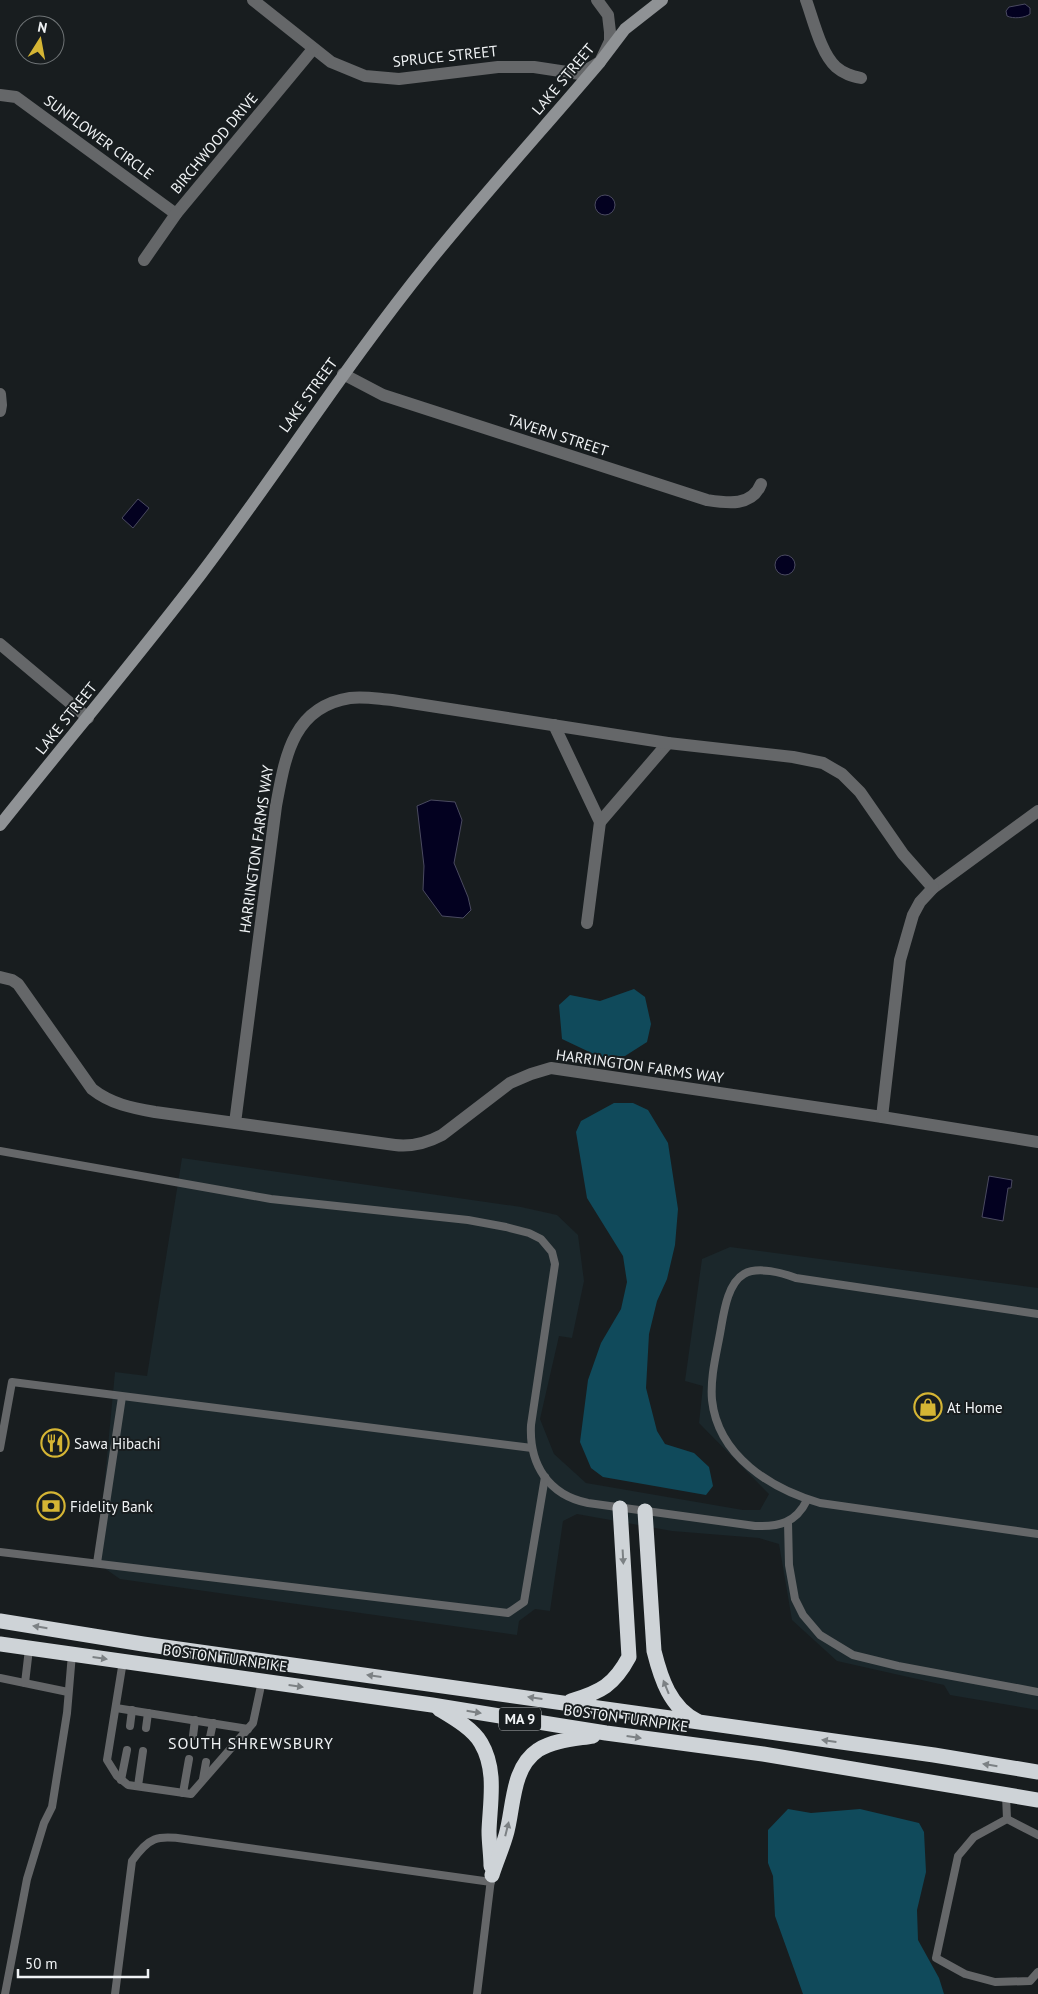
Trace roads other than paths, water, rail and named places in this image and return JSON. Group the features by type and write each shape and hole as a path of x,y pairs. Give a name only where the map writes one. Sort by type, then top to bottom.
{"highway":[{"path":"563,1703 588,1696 607,1686 621,1672 630,1657 620,1508"},
{"path":"645,1512 654,1651 657,1664 672,1699 686,1714 698,1722"},
{"name":"BOSTON TURNPIKE","path":"0,1620 143,1644 934,1755 1038,1772"},
{"name":"BOSTON TURNPIKE","path":"0,1644 432,1705 606,1733 810,1762 1038,1800"},
{"path":"432,1705 457,1719 480,1741 488,1757 492,1787 489,1833 492,1879"},
{"path":"492,1879 506,1834 521,1769 530,1756 554,1743 606,1733"}],"street":[{"name":"SPRUCE STREET","path":"254,0 331,62 365,76 399,79 498,67 534,67 580,74 600,62"},
{"path":"597,0 608,15 610,32 610,41 600,62"},
{"name":"LAKE STREET","path":"0,825 62,747 88,718 202,572 343,374 429,262 600,62 626,28 662,0"},
{"path":"806,0 826,52 835,66 845,74 861,78"},
{"name":"BIRCHWOOD DRIVE","path":"144,260 176,214 313,49"},
{"name":"SUNFLOWER CIRCLE","path":"0,95 16,97 176,214"},
{"name":"TAVERN STREET","path":"343,374 382,395 707,500 744,501 757,494 761,484"},
{"path":"0,394 2,405 0,411"},
{"path":"0,644 88,718"},
{"name":"HARRINGTON FARMS WAY","path":"235,1123 276,806 284,763 302,724 312,714 329,704 349,698 362,697 392,700 668,743 793,757 829,766 842,774 860,792 903,854 933,888"},
{"path":"554,725 600,822 587,923"},
{"path":"600,822 668,743"},
{"path":"882,1117 900,960 913,916 920,902 933,888 1038,811"},
{"name":"HARRINGTON FARMS WAY","path":"0,977 12,980 18,984 92,1089 105,1098 126,1106 155,1112 412,1146 442,1135 510,1083 551,1068 1038,1142"}],"lane":[{"path":"0,1151 271,1199 468,1220 514,1229 536,1236 549,1247 555,1264 532,1425 532,1448 545,1477 556,1489 571,1499 645,1512 755,1526 775,1526 788,1522 800,1512 806,1500"},
{"path":"1038,1314 753,1271 741,1276 734,1285 727,1303 717,1349 712,1389 716,1419 726,1440 746,1464 781,1489 806,1500 820,1503 1038,1534"},
{"path":"0,1448 12,1382 532,1448"},
{"path":"96,1563 122,1397"},
{"path":"0,1552 508,1613 524,1602 545,1477"},
{"path":"788,1522 789,1565 795,1599 803,1615 820,1635 853,1655 898,1666 1038,1692"},
{"path":"25,1683 29,1648"},
{"path":"5,1994 27,1878 44,1823 52,1807 72,1654"},
{"path":"123,1661 107,1760 121,1780 128,1785 191,1794 253,1723 262,1681"},
{"path":"0,1678 68,1692"},
{"path":"116,1708 248,1729"},
{"path":"130,1726 132,1710"},
{"path":"146,1728 148,1713"},
{"path":"193,1736 195,1720"},
{"path":"210,1737 213,1723"},
{"path":"121,1780 127,1750"},
{"path":"138,1786 143,1751"},
{"path":"184,1793 189,1759"},
{"path":"203,1780 206,1762"},
{"path":"1006,1795 1007,1819"},
{"path":"1007,1819 1038,1834"},
{"path":"1007,1819 974,1837 958,1856 936,1958 965,1974 995,1982 1030,1981 1038,1972"},
{"path":"116,1994 132,1861 142,1847 154,1838 168,1836 492,1879 477,1994"}],"place":[{"name":"At Home","path":"928,1407"},
{"name":"Sawa Hibachi","path":"55,1443"},
{"name":"Fidelity Bank","path":"51,1506"}],"district":[{"name":"SOUTH SHREWSBURY","path":"251,1743"}]}
